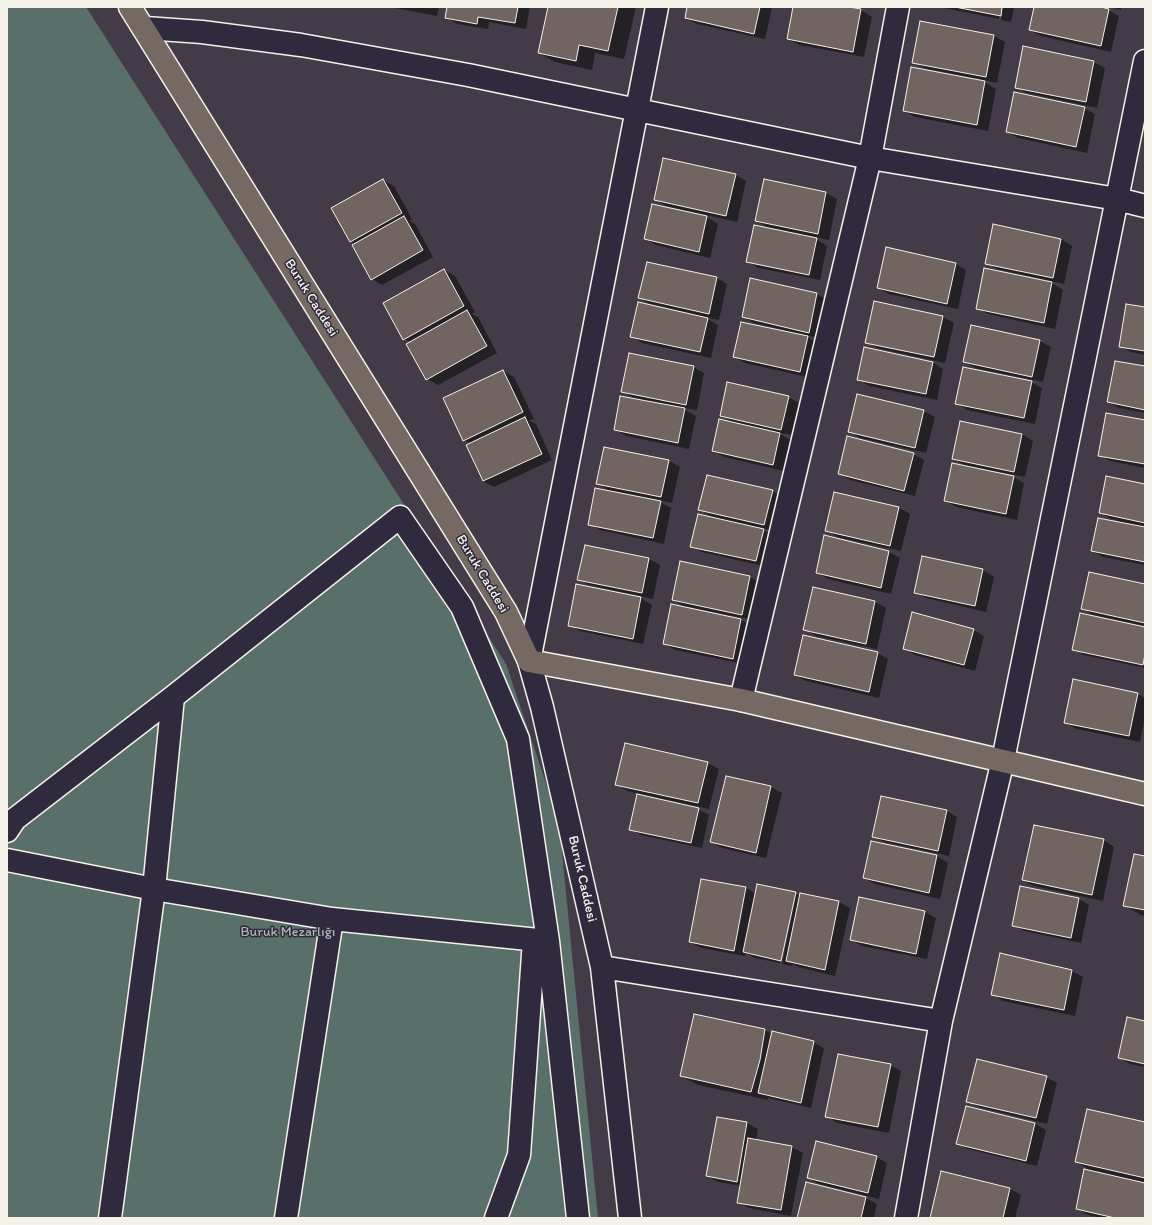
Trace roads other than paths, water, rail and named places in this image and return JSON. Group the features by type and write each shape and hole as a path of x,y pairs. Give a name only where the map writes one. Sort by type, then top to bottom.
{"main road":[{"name":"Buruk Caddesi","path":"130,7 145,28 506,612 529,661"},
{"path":"529,661 741,700 1145,794"}],"street":[{"path":"529,661 657,7"},
{"path":"741,700 870,158 898,7"},
{"path":"145,28 202,32 301,45 468,75 870,158 1145,206"},
{"path":"906,1218 941,1021 1003,760 1145,61"},
{"path":"7,831 15,819 174,697 400,517 462,607 518,739 541,941 578,1218"},
{"name":"Buruk Caddesi","path":"529,661 542,707 602,967 634,1217"},
{"path":"110,1218 154,889 174,697"},
{"path":"7,860 154,889 332,919 541,941"},
{"path":"286,1218 332,919"},
{"path":"496,1218 519,1155 541,941"},
{"path":"602,967 941,1021"}],"park label":[{"name":"Buruk Mezarlığı","path":"288,932"}]}
